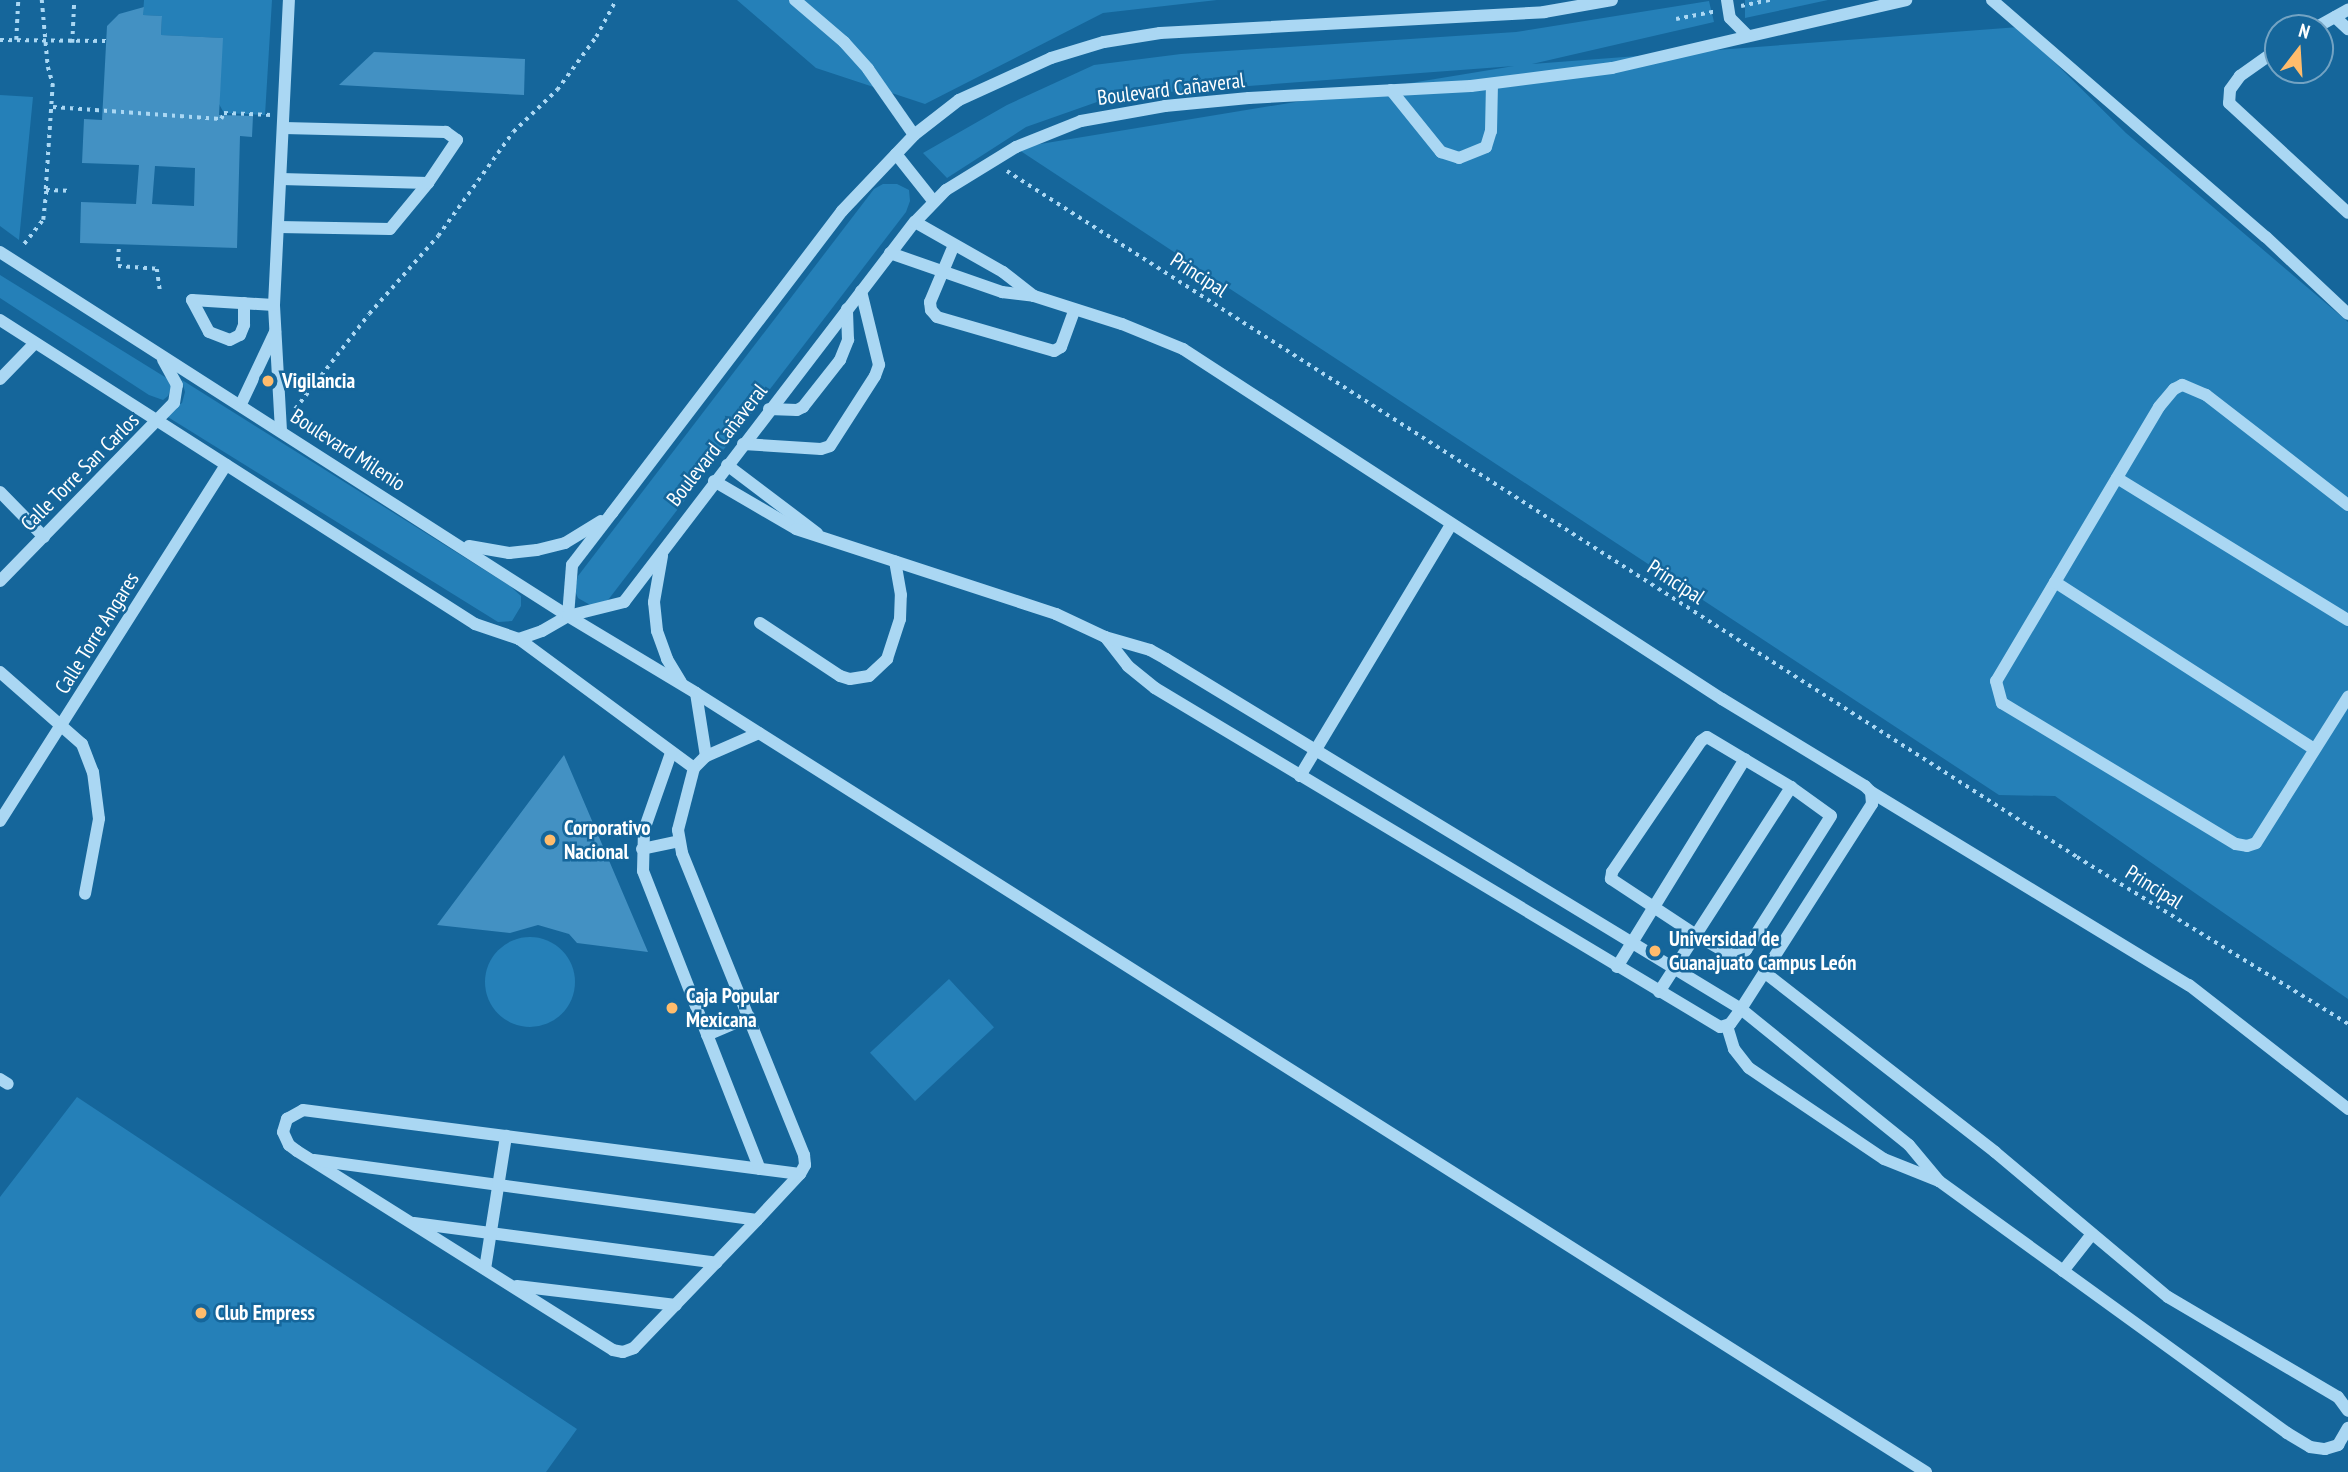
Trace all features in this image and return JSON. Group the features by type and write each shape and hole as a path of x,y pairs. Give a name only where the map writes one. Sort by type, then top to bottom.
{"street":[{"path":"281,431 274,305 289,0"},
{"path":"795,0 844,42 868,69 914,135"},
{"name":"Boulevard Cañaveral","path":"568,616 572,565 842,211 914,135 959,100 1004,77 1051,58 1104,42 1160,33 1544,12 1612,0"},
{"path":"1727,0 1730,19 1748,36"},
{"name":"Boulevard Cañaveral","path":"519,639 542,631 568,616 624,602 714,481 915,222 946,190 990,160 1016,147 1081,121 1114,113 1250,98 1492,84 1612,68 1680,55 1748,36 1906,0"},
{"path":"1993,0 2266,237 2348,313"},
{"path":"2348,10 2335,17 2348,29"},
{"path":"2264,59 2240,76 2230,90 2229,103 2348,213"},
{"path":"1391,90 1441,152 1459,158 1486,147 1491,131 1492,84"},
{"path":"279,226 390,229 428,183 457,140 451,133 284,128"},
{"path":"896,154 934,202"},
{"path":"281,179 428,183"},
{"path":"915,222 1003,272 1034,296"},
{"path":"954,245 930,302 930,310 937,317 1054,351 1061,347 1074,311"},
{"name":"Boulevard Milenio","path":"0,252 568,616 760,733 1926,1472"},
{"path":"890,253 1002,292 1034,296 1074,311 1122,324 1183,349 1451,525 1871,792 2189,985 2348,1109"},
{"path":"743,444 821,449 830,446 875,376 879,365 861,291"},
{"path":"244,303 244,326 240,335 230,340 209,332 192,300 218,302 244,303 274,305"},
{"path":"769,410 797,410 803,407 839,360 848,340 847,309"},
{"path":"0,320 475,624 519,639 694,768"},
{"path":"241,404 276,329"},
{"path":"0,379 35,343"},
{"name":"Calle Torre San Carlos","path":"0,581 174,403 178,391 176,379 162,357"},
{"path":"2348,505 2206,396 2182,386 2174,389 2159,407 1996,681 2002,703 2236,844 2247,846 2256,843 2348,697"},
{"name":"Calle Torre Angares","path":"0,821 226,465"},
{"path":"727,465 820,535"},
{"path":"2117,478 2348,620"},
{"path":"714,481 782,522 1056,614 1105,637 1150,650 1741,1009 1909,1145 1938,1181"},
{"path":"0,492 44,537"},
{"path":"454,541 481,550 509,553 537,550 565,543 590,530 612,513"},
{"path":"1300,776 1451,525"},
{"path":"667,543 657,572 656,621 667,659 683,685"},
{"path":"760,623 839,676 850,679 869,676 887,659 900,619 901,595 895,562"},
{"path":"2054,582 2314,748"},
{"path":"1105,637 1128,666 1155,688 1716,1026 1727,1026"},
{"path":"0,672 82,744 93,772 99,819 85,894"},
{"path":"696,693 706,756"},
{"path":"760,733 706,756 694,768 679,821 679,841 804,1155 800,1174 634,1348 618,1352 311,1160 285,1138 284,1125 298,1111 800,1174"},
{"path":"1704,738 1714,738 1791,787 1826,810 1831,819 1743,953 1729,954 1612,881 1612,872 1704,738"},
{"path":"671,753 647,820 642,849 643,872 760,1169"},
{"path":"1617,967 1745,759"},
{"path":"1659,992 1791,787"},
{"path":"1727,1026 1741,1009 1870,809 1871,792"},
{"path":"642,849 679,841"},
{"path":"1764,972 1995,1152 2168,1297 2339,1397 2348,1411"},
{"path":"707,1035 749,1017"},
{"path":"1727,1026 1734,1049 1749,1068 1884,1159 1938,1181 2238,1400 2310,1447 2325,1449 2338,1445 2348,1428"},
{"path":"485,1269 506,1136"},
{"path":"311,1160 757,1220"},
{"path":"410,1222 716,1263"},
{"path":"2063,1271 2092,1234"},
{"path":"513,1286 676,1305"}],"path":[{"path":"16,40 18,0"},
{"path":"24,244 43,220 53,107 42,0"},
{"path":"72,43 74,0"},
{"path":"295,410 369,314 438,236 513,132 557,90 596,37 616,0"},
{"path":"0,40 72,43 106,41"},
{"path":"53,107 221,119 224,113 284,114"},
{"name":"Principal","path":"990,160 2089,864 2348,1024"},
{"path":"46,190 69,191"},
{"path":"119,249 118,266 157,269 160,290"}],"shaded area":[{"path":"144,0 272,0 265,115 224,113 219,104 222,38 161,35 162,16 143,15"},
{"path":"737,0 1217,0 1103,13 925,104 816,68"},
{"path":"1745,0 1828,0 1745,18"},
{"path":"1709,1 1714,22 1532,64 2019,27 2126,133 2348,322 2348,999 2055,796 1999,795 1016,148 1514,66 1114,96 1026,127 947,178 923,153 1007,105 1094,65 1181,54 1516,32"},
{"path":"0,95 33,97 19,240 0,226"},
{"path":"883,184 897,184 909,190 910,201 906,212 608,600 592,606 578,598 574,589 578,576 874,189"},
{"path":"0,275 173,382 168,396 163,400 149,395 0,298"},
{"path":"182,380 510,586 521,596 521,606 512,621 498,622 163,414 182,403 185,392"},
{"path":"521,937 539,937 555,944 568,957 575,973 575,991 568,1007 555,1020 539,1027 521,1027 505,1020 492,1007 485,991 485,973 492,957 505,944"},
{"path":"949,979 994,1027 915,1101 870,1053"},
{"name":"Club Empress","path":"77,1097 577,1429 546,1472 0,1472 0,1197"}],"building":[{"path":"144,7 143,15 162,16 161,35 223,38 219,115 253,116 252,137 240,136 237,248 80,243 81,202 136,204 139,165 82,163 84,119 102,120 107,26 119,14","holes":["155,166 195,168 194,206 152,204"]},
{"path":"374,52 525,59 524,95 339,85"},
{"name":"Corporativo Nacional","path":"564,755 648,952 577,943 569,934 538,925 510,933 437,925"}],"place":[{"name":"Vigilancia","path":"268,381"},
{"name":"Corporativo Nacional","path":"550,840"},
{"name":"Universidad de Guanajuato Campus León","path":"1655,951"},
{"name":"Caja Popular Mexicana","path":"672,1008"},
{"name":"Club Empress","path":"201,1313"}]}
